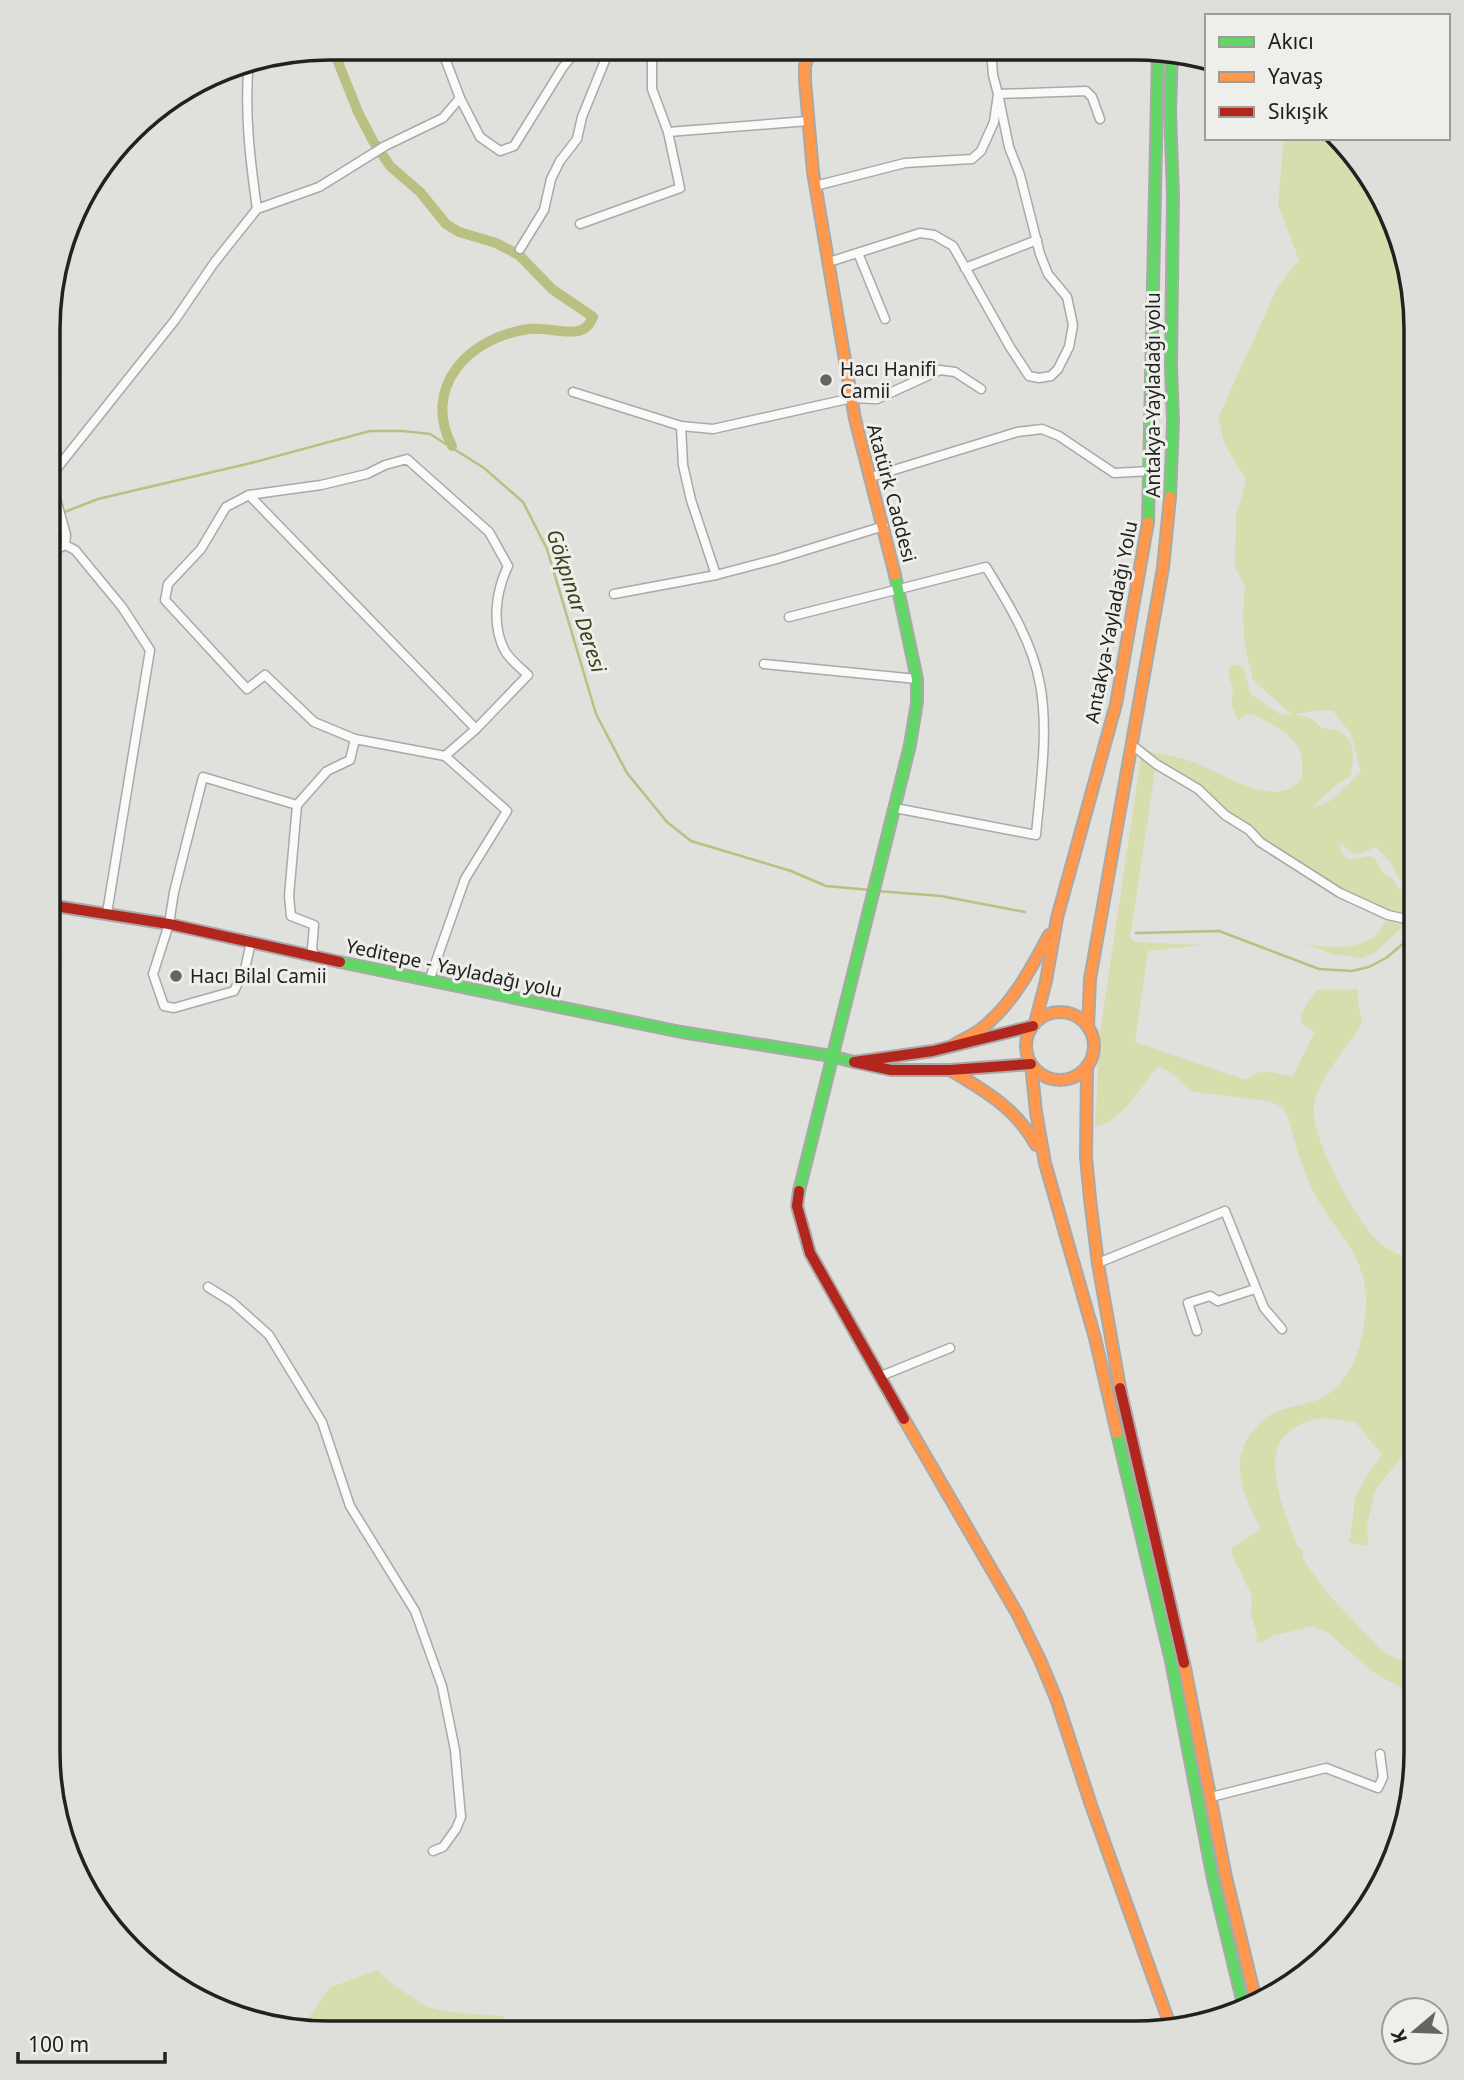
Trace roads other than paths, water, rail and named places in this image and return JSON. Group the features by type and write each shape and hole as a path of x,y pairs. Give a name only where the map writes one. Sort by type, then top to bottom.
{"main road":[{"name":"Atatürk Caddesi","path":"807,60 805,66 808,121 815,186 855,419 884,526 917,679 914,723 895,808 806,1154 797,1206 810,1253 946,1494 1018,1615 1040,1660 1057,1701 1091,1805 1168,2018"},
{"name":"Antakya-Yayladağı Yolu","path":"1034,1024 1046,981 1057,918 1116,704 1148,529 1158,61"},
{"name":"Antakya-Yayladağı yolu","path":"1088,1027 1090,979 1163,568 1170,506 1173,422 1172,62"},
{"name":"Yeditepe - Yayladağı yolu","path":"60,907 169,924 429,981 681,1031 831,1056 891,1070 950,1070 1031,1064"},
{"path":"952,1046 981,1029 999,1012 1033,966 1057,918"},
{"path":"1242,1998 1213,1879 1171,1661 1095,1338 1045,1163 1031,1064 1026,1050 1034,1024 1052,1013 1072,1014 1088,1027 1094,1046 1087,1066 1086,1157 1098,1264 1125,1413 1183,1658 1226,1877 1253,1993"},
{"name":"Yeditepe - Yayladağı yolu","path":"854,1062 952,1046 1034,1024"},
{"path":"1031,1064 1041,1074 1057,1080 1074,1077 1087,1066"},
{"path":"950,1070 1007,1105 1031,1133 1045,1163"}],"street":[{"path":"446,60 460,98 480,137 500,151 514,146 569,60"},
{"path":"520,248 544,209 551,179 577,139 582,117 605,60"},
{"path":"580,224 680,188 668,132 652,89 652,60"},
{"path":"829,262 920,233 934,235 953,246 1029,376 1051,376 1058,369 1069,347 1073,325 1067,297 1048,274 1037,240 1020,175 1009,147 992,60"},
{"path":"248,72 249,150 257,209"},
{"path":"998,94 1086,91 1092,97 1100,119"},
{"path":"815,186 905,163 972,159 981,151 994,122 998,94"},
{"path":"60,464 175,320 214,263 257,209 319,187 385,146 443,118 460,98"},
{"path":"668,132 808,121"},
{"path":"965,268 1037,240"},
{"path":"858,253 885,319"},
{"path":"573,392 681,426 713,429 852,398 877,399 940,370 956,372 981,389"},
{"path":"681,426 683,465 691,500 716,575"},
{"path":"871,477 1004,436 1042,429 1078,447 1114,472 1151,471"},
{"path":"429,981 465,879 507,811 445,756 355,739 314,722 265,675 247,689 165,600 168,584 201,549 226,507 249,495 321,485 367,474 385,465 407,459 489,532 508,566 500,583 496,619 506,652 528,676 445,756"},
{"path":"249,495 476,729"},
{"path":"60,515 66,540 122,607 150,650 107,913"},
{"path":"614,594 716,575 884,526"},
{"path":"60,545 66,540"},
{"path":"789,617 837,607 986,567 1019,622 1040,683 1043,718 1036,835 895,808"},
{"path":"764,664 917,679"},
{"path":"315,957 312,948 314,925 291,916 289,896 298,806 327,771 350,760 355,739"},
{"path":"1130,744 1156,764 1198,789 1225,815 1250,830 1260,842 1340,893 1388,915 1405,917"},
{"path":"251,942 245,969 234,991 174,1008 164,1006 153,974 169,924 174,892 203,777 298,806"},
{"path":"1098,1264 1225,1211 1268,1316 1282,1329"},
{"path":"208,1287 232,1302 269,1335 322,1422 350,1506 415,1611 442,1686 455,1750 461,1817 443,1847 433,1851"},
{"path":"1197,1331 1188,1303 1210,1296 1218,1301 1255,1289"},
{"path":"881,1376 950,1348"},
{"path":"1212,1797 1326,1768 1378,1788 1383,1777 1380,1754"}],"waterway":[{"path":"337,60 373,141 390,166 420,192 446,224 459,232 496,243 519,255 552,289 593,317 581,330 566,332 529,329 488,342 471,354 457,368 447,385 443,404 444,424 452,446"},
{"name":"Gökpınar Deresi","path":"60,514 98,499 251,463 370,431 430,434 484,468 523,502 547,549 596,714 627,773 667,822 691,841 791,871 826,886 871,890"},
{"name":"Gökpınar Deresi","path":"877,891 941,896 1025,912"},
{"name":"Gökpınar Deresi","path":"1136,933 1219,931 1319,969 1352,971 1369,967 1386,958 1405,942"}],"place":[{"name":"Hacı Hanifi Camii","path":"826,380"},
{"name":"Hacı Bilal Camii","path":"176,976"}]}
